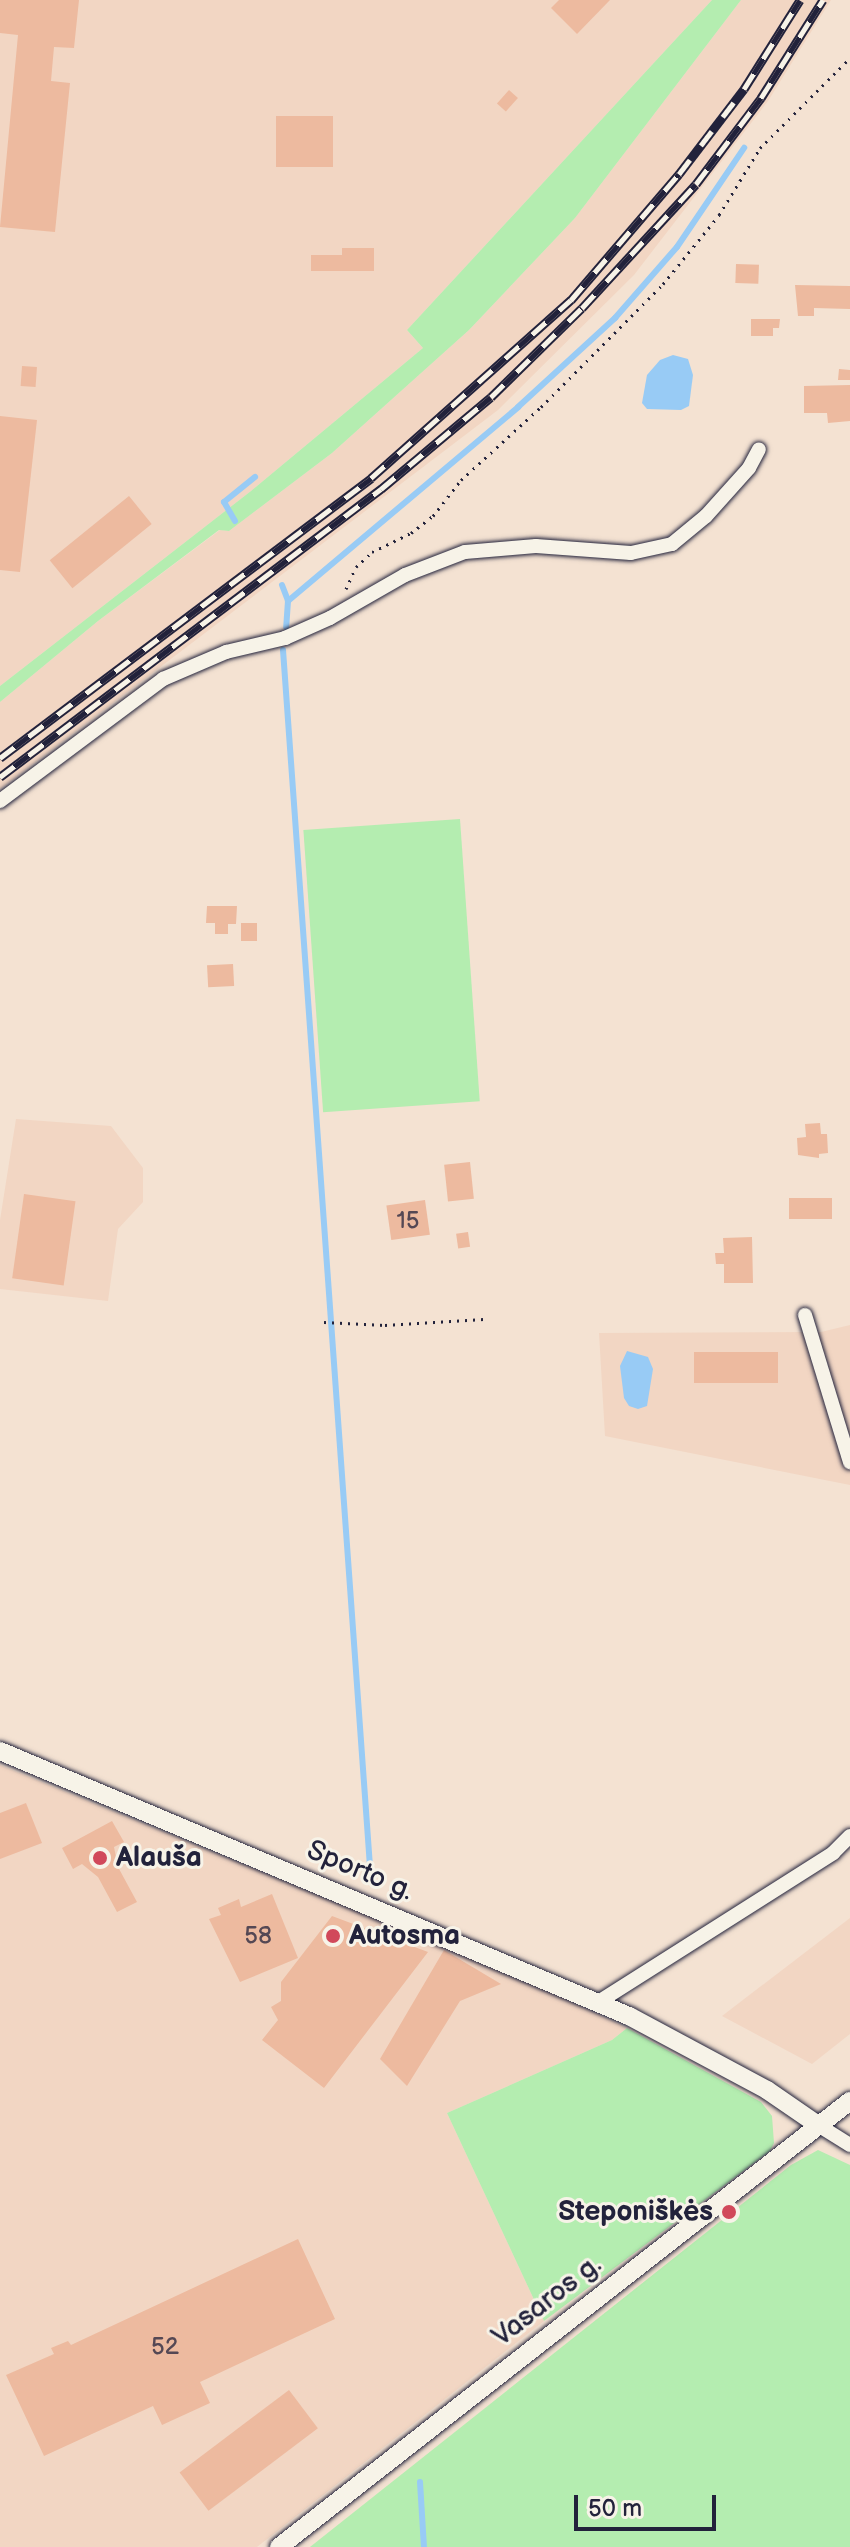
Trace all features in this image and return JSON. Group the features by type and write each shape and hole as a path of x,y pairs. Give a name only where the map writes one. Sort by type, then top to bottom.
{"street":[{"path":"0,801 163,679 226,652 285,638 341,612 405,575 465,552 536,546 631,553 672,544 706,516 749,468 759,449"},
{"path":"805,1315 850,1462"},
{"name":"Sporto g.","path":"0,1751 597,2003 767,2090 818,2125"},
{"path":"597,2003 833,1853 850,1836"},
{"name":"Vasaros g.","path":"279,2547 850,2101"},
{"path":"818,2125 850,2145"}],"path":[{"path":"341,612 356,567 372,552 411,533 433,516 461,480 541,407 663,284 719,215 760,148 850,58"},
{"path":"324,1322 385,1325 484,1319"}],"shaded area":[{"path":"0,0 712,0 407,330 423,348 251,491 0,686"},
{"path":"741,0 831,0 768,101 634,275 498,410 0,789 0,702 98,621 220,530 229,531 332,453 469,330 575,218"},
{"path":"16,1119 111,1126 143,1168 143,1202 118,1229 108,1301 0,1289 0,1220"},
{"path":"850,1325 850,1485 605,1436 599,1333 821,1332"},
{"path":"0,1765 530,1982 627,2028 612,2040 447,2113 544,2321 257,2547 0,2547"},
{"path":"850,1918 850,2034 812,2064 722,2016"}],"green space":[{"path":"712,0 741,0 575,218 469,330 332,453 229,531 219,530 98,621 0,702 0,686 251,491 423,348 407,330"},
{"path":"460,819 480,1101 323,1112 303,830"},
{"path":"627,2028 761,2102 772,2116 774,2143 770,2151 544,2321 447,2113 612,2040"},
{"path":"818,2150 850,2165 850,2547 310,2547 791,2165"}],"water":[{"path":"673,355 688,359 693,375 689,406 681,410 647,409 642,403 647,375 660,360"},
{"path":"627,1351 648,1357 653,1369 647,1406 638,1409 629,1406 624,1398 620,1366"}],"building":[{"path":"0,0 79,0 74,48 54,47 51,81 70,83 55,232 0,227 18,35 0,33"},
{"path":"559,0 610,0 577,34 551,8"},
{"path":"509,90 518,98 506,111 497,103"},
{"path":"276,116 333,116 333,167 276,167"},
{"path":"342,248 374,248 374,271 311,271 311,255 342,255"},
{"path":"736,264 759,265 758,284 735,283"},
{"path":"795,285 850,286 850,309 814,308 814,316 798,316"},
{"path":"751,319 780,319 779,328 773,328 773,336 751,336"},
{"path":"22,366 37,367 36,387 21,386"},
{"path":"839,369 850,370 850,380 838,380"},
{"path":"850,385 850,421 828,423 827,413 804,413 804,386"},
{"path":"0,416 37,420 20,572 0,570"},
{"path":"129,496 152,524 72,588 50,560"},
{"path":"207,906 237,906 236,924 228,924 228,934 215,934 215,923 206,923"},
{"path":"241,923 257,923 257,941 241,941"},
{"path":"233,964 234,986 208,987 207,965"},
{"path":"820,1123 821,1134 827,1134 828,1153 819,1154 819,1158 798,1155 797,1138 806,1137 805,1124"},
{"path":"470,1162 474,1199 448,1202 444,1165"},
{"path":"24,1194 75,1201 64,1285 12,1278"},
{"path":"789,1198 832,1198 832,1219 789,1219"},
{"path":"425,1200 430,1235 391,1240 386,1205"},
{"path":"468,1232 470,1247 458,1249 456,1234"},
{"path":"752,1237 753,1283 724,1283 724,1264 716,1264 715,1253 724,1253 723,1238"},
{"path":"694,1352 778,1352 778,1383 694,1383"},
{"path":"26,1803 42,1843 0,1859 0,1813"},
{"path":"112,1821 124,1842 114,1847 118,1867 137,1902 117,1912 98,1877 82,1864 73,1869 62,1848"},
{"path":"272,1894 298,1958 240,1982 209,1919 221,1915 218,1908 239,1899 241,1907"},
{"path":"332,1916 428,1952 324,2088 262,2040 278,2020 271,2007 281,2001 281,1982"},
{"path":"444,1950 501,1984 460,2001 407,2086 380,2059"},
{"path":"298,2239 335,2319 200,2382 210,2403 162,2425 153,2406 44,2456 6,2375 54,2354 51,2348 68,2341 71,2345"},
{"path":"289,2390 318,2428 208,2511 180,2472"}],"waterway":[{"path":"288,601 518,407 615,318 677,247 744,148"},
{"path":"235,521 224,502 255,477"},
{"path":"282,585 288,601 286,627"},
{"path":"283,650 371,1882"},
{"path":"420,2482 424,2547"}],"railway":[{"path":"0,758 371,478 571,300 679,174 744,89 800,0"},
{"path":"0,777 381,489 491,397 582,308 696,184 761,98 823,0"}],"place":[{"name":"Alauša","path":"100,1858"},
{"name":"Autosma","path":"333,1936"},
{"name":"Steponiškės","path":"729,2212"}]}
